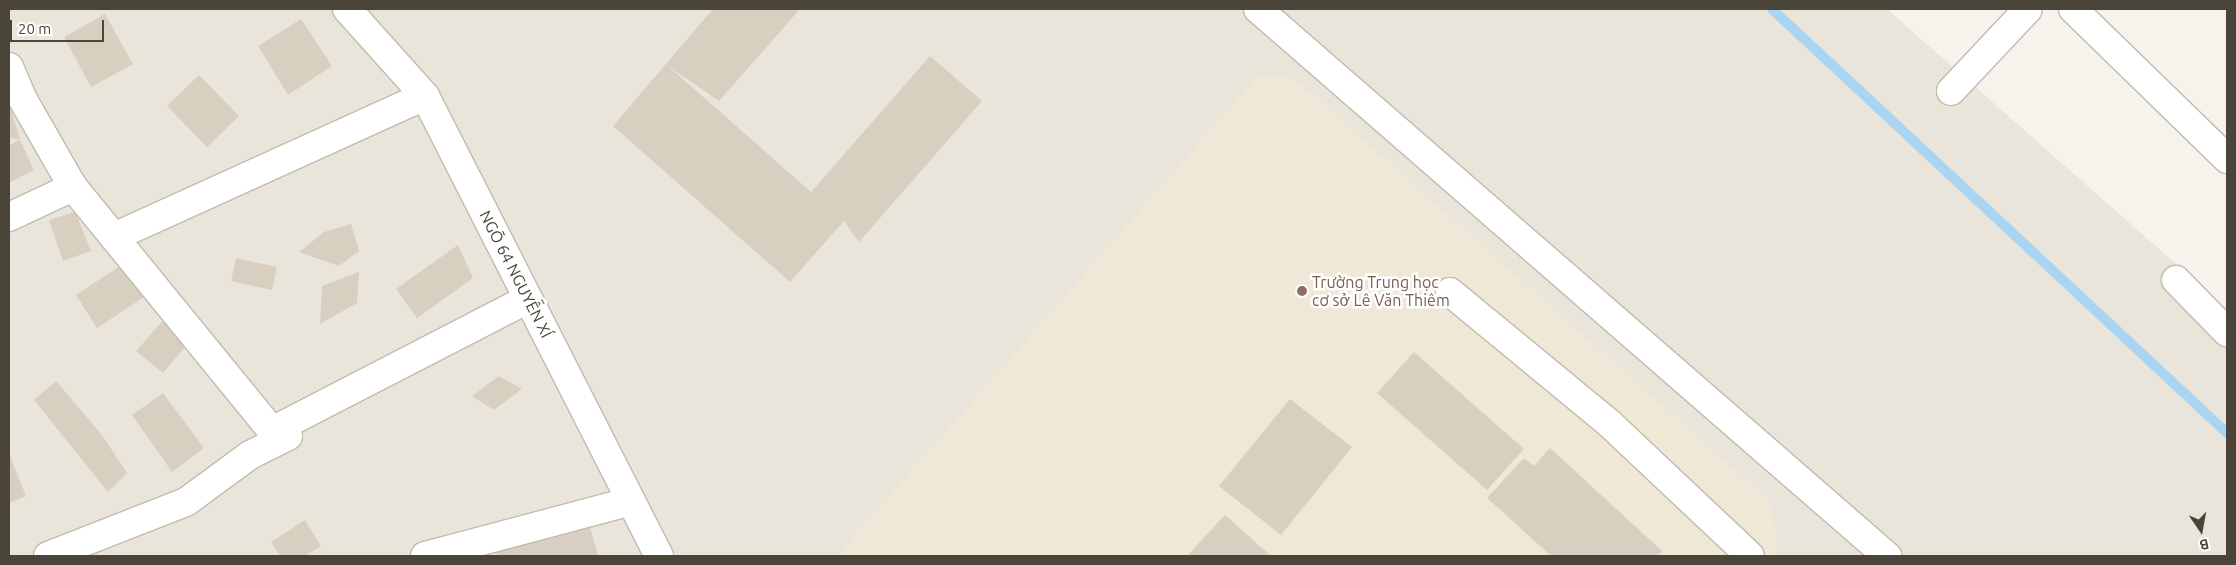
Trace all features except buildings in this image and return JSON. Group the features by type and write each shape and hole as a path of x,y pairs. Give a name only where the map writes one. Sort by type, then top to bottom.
{"street":[{"name":"NGÕ 64 NGUYỄN XÍ","path":"348,9 425,96 659,556"},
{"path":"1258,9 1887,556"},
{"path":"1951,91 2028,9"},
{"path":"2073,9 2227,159"},
{"path":"9,67 22,98 74,187 272,431 288,436 250,455 186,502 55,555"},
{"path":"114,237 425,96"},
{"path":"9,217 74,187"},
{"path":"2176,280 2227,332"},
{"path":"1450,292 1610,424 1750,556"},
{"path":"272,431 528,298"},
{"path":"425,556 631,502"}],"shaded area":[{"path":"9,9 1887,9 2227,309 2227,556 9,556"},
{"name":"Trường Trung học cơ sở Lê Văn Thiêm","path":"1259,75 1280,75 1299,83 1769,500 1776,534 1774,556 837,556"}],"waterway":[{"path":"1772,9 2227,433"}],"place":[{"name":"Trường Trung học cơ sở Lê Văn Thiêm","path":"1302,291"}]}
